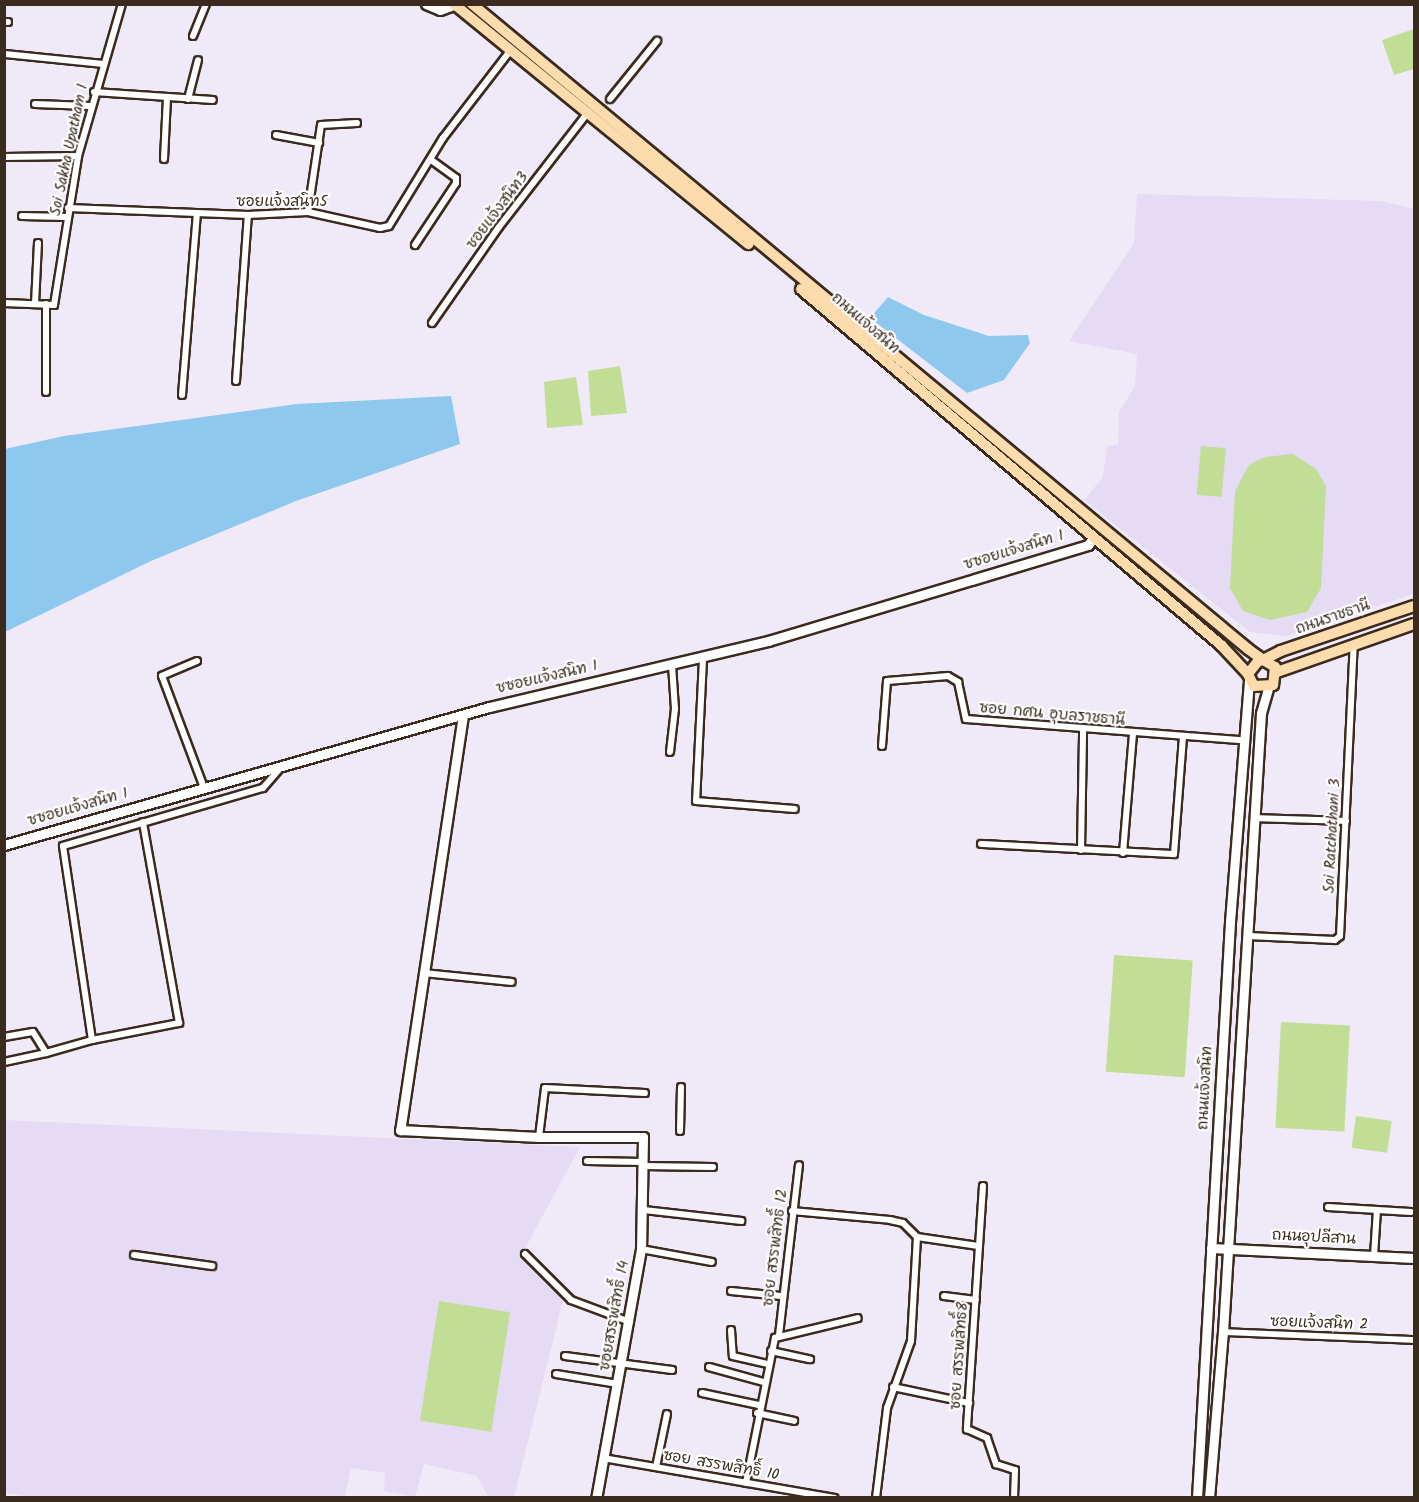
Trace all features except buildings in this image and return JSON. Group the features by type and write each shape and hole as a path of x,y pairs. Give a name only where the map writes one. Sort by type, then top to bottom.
{"main road":[{"name":"ถนนแจ้งสนิท","path":"472,4 1263,660"},
{"name":"ถนนแจ้งสนิท","path":"454,5 586,115 762,255 1221,645 1249,678"},
{"name":"ถนนราชธานี","path":"1263,660 1414,606"},
{"name":"ถนนราชธานี","path":"1277,672 1414,624"},
{"path":"1352,628 1354,644"},
{"path":"1263,660 1277,672 1273,685 1268,688 1249,678 1254,663 1263,660"}],"street":[{"name":"Soi Sakha Upatham 1","path":"46,304 54,304 66,217 78,156 93,92 122,4"},
{"path":"193,36 206,4"},
{"path":"426,4 441,10 454,5"},
{"path":"610,99 657,41"},
{"name":"ซอยแจ้งสนิท5","path":"68,208 248,215 308,212 380,228 389,226 431,160 510,51"},
{"path":"5,54 103,64"},
{"path":"188,99 198,60"},
{"path":"93,92 213,100"},
{"path":"164,159 167,98"},
{"path":"34,104 90,106"},
{"name":"ซอยแจ้งสนิท3","path":"432,323 499,227 586,115"},
{"path":"308,212 324,123 357,123"},
{"path":"276,135 319,143"},
{"path":"4,157 78,156"},
{"path":"415,245 456,183 456,178 431,160"},
{"path":"182,395 197,214"},
{"path":"236,381 248,215"},
{"path":"22,216 66,217"},
{"path":"35,304 38,243"},
{"path":"4,303 46,304 46,392"},
{"name":"ซซอยแจ้งสนิท 1","path":"4,845 463,715 703,659 1088,544 1093,538"},
{"name":"Soi Ratchathani 3","path":"1248,936 1335,940 1340,936 1354,644"},
{"path":"703,659 696,801 795,809"},
{"path":"197,661 162,676 204,788"},
{"path":"670,752 675,709 672,665"},
{"name":"ซอย กศน อุบลราชธานี","path":"882,746 884,684 893,678 956,678 966,719 1133,734 1242,740"},
{"name":"ถนนแจ้งสนิท","path":"1197,1497 1242,740 1249,678"},
{"path":"1209,1497 1223,1332 1261,713 1268,688"},
{"path":"463,715 400,1130 539,1137 545,1088 645,1093"},
{"path":"1081,850 1083,730"},
{"name":"ซอย กศน อุบลราชธานี","path":"1123,853 1133,734"},
{"path":"981,844 1174,854 1183,737"},
{"path":"92,1040 63,846 263,788 271,784 283,765"},
{"path":"1255,818 1346,821"},
{"path":"4,1062 92,1040 179,1023 142,822"},
{"path":"1232,900 1250,901"},
{"path":"424,973 512,982"},
{"path":"4,1037 33,1032 46,1053"},
{"path":"680,1131 681,1087"},
{"name":"ซอยสรรพสิทธิ์ 14","path":"539,1137 644,1137 644,1210 641,1249 619,1384 596,1497"},
{"path":"587,1161 713,1167"},
{"name":"ซอย สรรพสิทธิ์ 12","path":"746,1483 757,1413 771,1351 779,1335 781,1296 799,1165"},
{"name":"ซอย สรรพสิทธิ์8","path":"983,1186 967,1429 987,1438 996,1464 1015,1470 1014,1497"},
{"path":"1328,1207 1411,1212"},
{"path":"644,1210 741,1221"},
{"path":"1374,1256 1377,1210"},
{"path":"792,1211 890,1220 903,1223 916,1237 978,1246"},
{"path":"876,1497 893,1387 911,1341 916,1237"},
{"name":"ถนนอุปลีสาน","path":"1211,1248 1414,1258"},
{"path":"641,1249 712,1262"},
{"path":"525,1254 572,1300 630,1322"},
{"path":"134,1255 212,1266"},
{"path":"731,1291 781,1296"},
{"path":"944,1296 976,1300"},
{"path":"779,1335 858,1318"},
{"path":"731,1330 733,1356 768,1364"},
{"name":"ซอยแจ้งสนิท 2","path":"1223,1332 1414,1340"},
{"path":"771,1351 810,1359"},
{"path":"565,1356 672,1370"},
{"path":"709,1367 764,1382"},
{"path":"555,1374 619,1384"},
{"path":"893,1387 969,1403"},
{"path":"702,1394 759,1405"},
{"path":"656,1467 667,1413"},
{"path":"757,1413 795,1421"},
{"name":"ซอย สรรพสิทธิ์ 10","path":"603,1458 835,1497"}],"shaded area":[{"path":"1137,194 1381,201 1414,209 1414,594 1286,636 1250,632 1084,500 1103,477 1107,446 1118,445 1119,412 1135,386 1137,354 1069,341 1134,243"},
{"path":"5,1120 580,1147 522,1254 563,1300 514,1497 488,1496 477,1476 424,1464 415,1497 384,1491 385,1473 351,1468 345,1497 35,1498 5,1493"}],"green space":[{"path":"1414,29 1414,69 1394,75 1382,40"},
{"path":"620,366 627,413 591,416 588,371"},
{"path":"576,377 583,425 547,428 544,382"},
{"path":"1201,446 1226,448 1222,497 1197,495"},
{"path":"1293,454 1316,469 1326,486 1321,588 1307,612 1270,620 1243,611 1230,588 1235,491 1249,465 1265,457"},
{"path":"1114,955 1193,961 1185,1077 1106,1072"},
{"path":"1281,1022 1350,1026 1344,1131 1275,1128"},
{"path":"1356,1116 1392,1121 1387,1153 1352,1148"},
{"path":"439,1301 510,1312 491,1432 420,1421"}],"water":[{"path":"888,297 924,315 989,336 1028,335 1030,343 1004,380 967,393 870,318"},
{"path":"451,396 460,444 296,501 151,561 5,632 5,449 64,436 297,404"}]}
